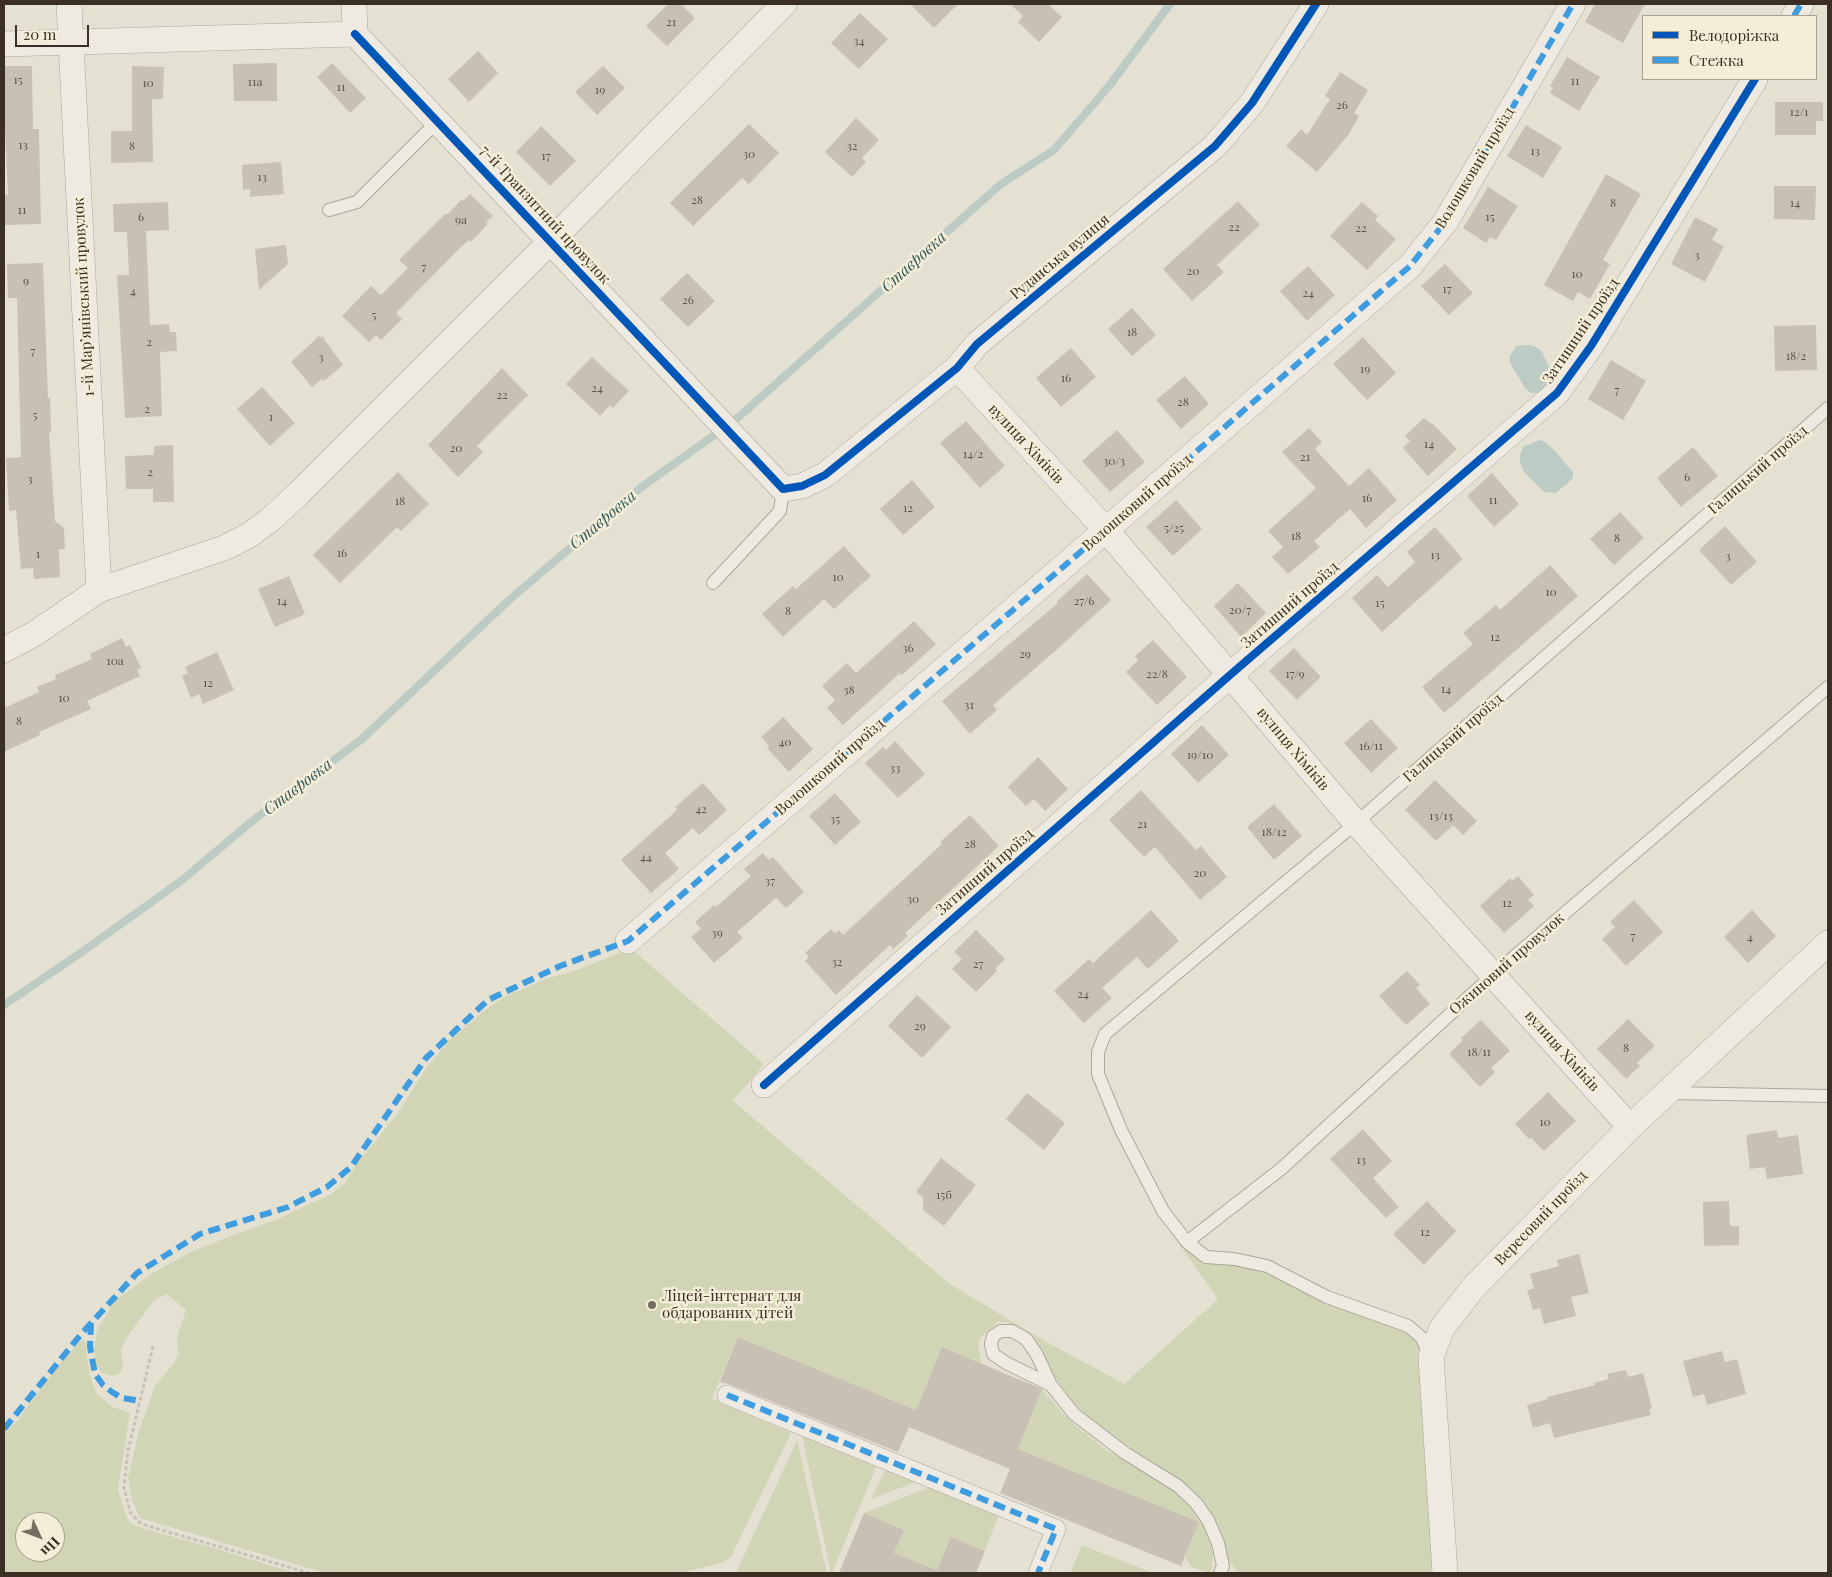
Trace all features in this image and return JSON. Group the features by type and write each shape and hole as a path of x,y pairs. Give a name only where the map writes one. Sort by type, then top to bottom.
{"street":[{"name":"1-й Марʼянівський провулок","path":"69,4 99,590"},
{"path":"4,44 355,34 354,4"},
{"name":"7-й Транзитний провулок","path":"4,650 34,634 99,590 224,548 248,536 270,520 299,494 784,4"},
{"name":"Руданська вулиця","path":"783,489 802,486 825,475 957,368 977,344 1215,146 1252,104 1316,4"},
{"name":"Волошковий проїзд","path":"628,941 1410,266 1446,220 1573,4"},
{"path":"1795,15 1801,4"},
{"name":"7-й Транзитний провулок","path":"355,34 783,489"},
{"name":"Затишний проїзд","path":"764,1085 1230,675 1557,393 1591,346 1754,80"},
{"name":"вулиця Хіміків","path":"957,368 1106,530 1356,823 1630,1127"},
{"name":"Вересовий проїзд","path":"1431,1357 1442,1328 1473,1288 1630,1127 1828,943"},
{"path":"1431,1357 1445,1573"},
{"path":"727,1395 1056,1528 1038,1573"}],"lane":[{"path":"329,210 357,202 438,121"},
{"name":"Галицький проїзд","path":"1187,1242 1163,1210 1121,1130 1098,1074 1098,1052 1105,1034 1356,823 1828,408"},
{"path":"714,583 780,511 783,489"},
{"name":"Ожиновий провулок","path":"1187,1242 1281,1169 1494,974 1828,687"},
{"path":"1668,1093 1828,1096"},
{"path":"1187,1242 1206,1257 1234,1259 1267,1266 1327,1297 1408,1326 1421,1337 1431,1357"},
{"path":"1051,1385 1006,1363 993,1354 991,1344 993,1336 1001,1331 1012,1331 1026,1339 1051,1385 1074,1414 1124,1453 1178,1486 1196,1503 1208,1520 1218,1543 1222,1566 1220,1573"}],"path":[{"path":"153,1346 128,1452 124,1487 130,1512 135,1519 148,1526 310,1573"}],"green space":[{"name":"Ліцей-інтернат для обдарованих дітей","path":"627,950 634,951 764,1064 733,1101 950,1284 1043,1340 1124,1384 1218,1299 1173,1235 1193,1255 1206,1263 1242,1265 1273,1273 1305,1293 1409,1334 1419,1344 1423,1356 1423,1402 1434,1573 1239,1573 1225,1556 1222,1534 1203,1502 1183,1482 1107,1432 1087,1416 1071,1400 1024,1333 1007,1322 998,1322 981,1337 978,1343 981,1363 942,1347 916,1410 738,1337 712,1399 791,1433 731,1557 721,1563 680,1573 325,1573 140,1518 132,1500 128,1479 138,1434 155,1386 175,1362 178,1352 177,1337 186,1310 167,1294 153,1301 125,1340 121,1350 123,1365 120,1374 112,1376 104,1374 97,1368 94,1350 97,1330 115,1301 151,1274 189,1253 280,1218 331,1194 344,1184 358,1162 395,1117 427,1067 450,1040 484,1011 504,997 543,980 580,969"},
{"path":"82,1339 85,1341 90,1376 97,1394 113,1407 130,1413 118,1489 130,1523 295,1573 4,1573 4,1434 18,1420 57,1367"},
{"path":"1042,1389 1064,1415 1081,1430 1106,1450 1173,1490 1194,1511 1207,1528 1213,1554 1212,1569 1209,1573 1192,1567 1185,1558 1198,1522 1018,1449"},
{"path":"802,1436 877,1465 832,1573 831,1573"},
{"path":"797,1440 827,1573 736,1573"},
{"path":"886,1469 916,1482 871,1499"},
{"path":"930,1487 998,1516 985,1551 951,1537 937,1570 894,1553 904,1530 864,1513"},
{"path":"1082,1545 1153,1573 1070,1573"}],"shaded area":[{"path":"1531,345 1542,352 1552,373 1552,379 1541,391 1536,393 1531,393 1525,388 1510,363 1510,356 1516,346"},
{"path":"1539,440 1545,442 1554,450 1573,472 1573,478 1556,493 1544,492 1524,472 1520,462 1523,447"}],"building":[{"path":"668,4 681,4 695,18 667,46 646,26"},
{"path":"910,4 958,4 934,28"},
{"path":"1010,4 1048,4 1062,17 1039,42 1018,22 1023,16"},
{"path":"1595,4 1645,4 1623,43 1585,22"},
{"path":"860,13 888,39 859,69 831,43"},
{"path":"478,51 498,73 469,102 448,79"},
{"path":"1567,57 1600,77 1579,111 1550,93 1553,88 1550,86"},
{"path":"277,63 277,101 234,101 233,64"},
{"path":"332,63 366,98 350,113 317,77"},
{"path":"4,66 32,66 33,129 39,129 41,224 4,225 4,195 8,195"},
{"path":"132,66 164,67 163,99 152,99 153,162 111,163 111,131 132,131"},
{"path":"603,66 625,88 597,115 575,92"},
{"path":"1340,72 1368,90 1354,113 1359,116 1349,134 1317,172 1286,146 1301,129 1307,135 1330,99 1325,96"},
{"path":"1775,102 1823,102 1823,121 1816,121 1816,135 1775,135"},
{"path":"856,118 879,140 862,158 866,162 852,177 825,152"},
{"path":"749,124 779,153 749,184 742,178 693,226 670,203"},
{"path":"1526,125 1562,147 1543,178 1507,156"},
{"path":"541,126 576,161 550,186 516,152"},
{"path":"281,162 284,194 250,197 250,189 243,190 242,165"},
{"path":"1606,174 1641,194 1603,260 1610,264 1590,299 1578,292 1573,301 1544,285"},
{"path":"1774,186 1816,186 1815,220 1774,219"},
{"path":"1488,187 1518,206 1496,240 1490,237 1486,243 1463,228"},
{"path":"470,194 493,216 486,222 488,224 471,242 469,240 461,247 396,313 402,319 381,340 376,335 369,342 342,316 371,286 381,295 408,268 399,260 446,213 447,215 462,199 463,201"},
{"path":"1238,201 1260,225 1217,265 1224,272 1192,301 1163,269"},
{"path":"168,202 169,230 146,231 150,325 169,324 170,332 176,332 177,351 160,352 162,416 125,418 117,275 129,275 127,232 114,232 113,204"},
{"path":"1362,202 1378,216 1375,220 1396,239 1367,270 1330,236"},
{"path":"1695,217 1718,229 1712,240 1724,246 1705,282 1671,264"},
{"path":"286,245 288,264 259,290 255,249"},
{"path":"43,263 48,398 50,398 51,432 49,432 55,521 64,528 65,549 59,549 60,577 34,579 33,568 21,569 16,510 9,511 6,458 21,457 17,298 8,298 7,264"},
{"path":"1445,264 1473,293 1449,315 1421,286"},
{"path":"1308,266 1335,295 1307,321 1280,291"},
{"path":"687,273 715,301 688,327 660,299"},
{"path":"1132,308 1156,335 1132,356 1108,329"},
{"path":"1816,325 1817,370 1775,371 1774,326"},
{"path":"319,336 320,338 322,336 343,365 324,381 322,379 312,387 291,362"},
{"path":"1363,337 1396,373 1367,400 1333,364"},
{"path":"1071,348 1096,377 1061,407 1036,378"},
{"path":"592,357 629,391 613,408 610,405 600,416 566,384"},
{"path":"1611,360 1646,381 1623,420 1588,399"},
{"path":"502,368 528,395 477,446 483,452 458,477 428,445"},
{"path":"1185,376 1209,404 1181,429 1156,400"},
{"path":"262,387 295,423 270,446 237,409"},
{"path":"1424,418 1432,423 1457,449 1428,476 1403,448 1410,441 1405,436"},
{"path":"966,421 1005,466 980,488 940,443"},
{"path":"1309,428 1322,442 1315,449 1349,486 1369,468 1397,500 1366,528 1350,509 1314,541 1320,547 1288,574 1272,557 1283,547 1268,531 1316,488 1282,452"},
{"path":"1117,430 1145,462 1110,492 1082,461"},
{"path":"173,445 174,502 153,502 153,489 126,489 125,456 154,455 154,446"},
{"path":"1693,447 1718,476 1681,507 1657,478"},
{"path":"398,472 429,504 401,531 397,527 340,583 313,555"},
{"path":"1492,473 1519,504 1494,527 1467,496"},
{"path":"912,480 935,507 903,535 880,509"},
{"path":"1176,500 1202,529 1173,556 1146,527"},
{"path":"1620,512 1644,538 1614,565 1590,539"},
{"path":"1725,526 1757,562 1731,585 1699,550"},
{"path":"1435,527 1463,559 1382,632 1352,598 1377,575 1388,587 1415,562 1407,552"},
{"path":"844,546 871,576 834,609 824,599 783,637 762,614 793,586 796,589"},
{"path":"1550,565 1578,596 1444,713 1422,687 1473,644 1463,633 1496,605 1500,610"},
{"path":"1087,574 1111,600 993,705 997,710 970,734 942,701 1058,603 1057,601"},
{"path":"289,576 305,614 275,627 258,589"},
{"path":"1238,583 1266,613 1241,637 1214,606"},
{"path":"914,621 936,644 902,675 900,673 843,725 827,708 835,700 822,686 847,663 856,673"},
{"path":"122,638 126,647 130,645 141,668 137,670 140,676 87,701 91,709 39,732 40,735 4,752 4,708 39,692 37,687 56,679 55,675 92,659 90,654"},
{"path":"1153,640 1187,677 1157,705 1126,672 1138,660 1135,656"},
{"path":"1294,648 1321,677 1297,700 1269,671"},
{"path":"217,652 234,690 203,704 199,694 191,698 182,676 188,673 185,667"},
{"path":"783,717 813,749 789,772 767,748 769,746 761,737"},
{"path":"1371,719 1398,748 1371,773 1344,743"},
{"path":"1202,725 1229,755 1198,783 1171,754"},
{"path":"895,741 925,774 898,798 865,763 883,747 886,750"},
{"path":"1038,757 1068,789 1045,811 1034,799 1026,806 1008,787"},
{"path":"1435,780 1477,821 1463,835 1453,825 1436,841 1405,810"},
{"path":"703,783 727,810 699,835 693,828 665,853 679,869 651,893 621,860 677,810 675,807"},
{"path":"1141,790 1196,850 1201,846 1227,877 1200,900 1155,847 1144,857 1109,820"},
{"path":"835,793 861,822 835,845 809,816"},
{"path":"1274,804 1302,836 1274,860 1247,827"},
{"path":"970,815 999,846 905,933 908,936 893,949 890,945 836,995 805,961 809,957 805,953 831,929 835,933 839,930 843,935 942,844 940,842"},
{"path":"763,853 769,860 773,857 804,892 786,908 776,898 737,932 743,938 714,963 691,937 701,929 695,922 714,905 716,907 751,876 744,869"},
{"path":"1518,876 1534,895 1528,900 1534,906 1504,933 1480,906 1510,878 1512,881"},
{"path":"1634,900 1663,932 1626,966 1602,939 1615,927 1610,922"},
{"path":"1151,910 1179,941 1148,969 1137,957 1102,988 1112,998 1084,1023 1054,991 1089,959 1093,963"},
{"path":"1752,910 1776,936 1748,963 1724,937"},
{"path":"976,930 1005,959 995,969 997,971 976,992 952,969 962,959 954,952"},
{"path":"1407,971 1420,985 1416,988 1430,1004 1406,1025 1379,996"},
{"path":"917,995 951,1027 922,1058 888,1026"},
{"path":"1628,1019 1655,1046 1637,1063 1640,1066 1626,1079 1597,1049"},
{"path":"1481,1020 1510,1051 1491,1068 1495,1072 1480,1087 1449,1054 1463,1040 1461,1038"},
{"path":"1548,1092 1576,1121 1544,1151 1515,1124"},
{"path":"1027,1093 1065,1123 1044,1150 1006,1119"},
{"path":"1363,1129 1392,1161 1373,1178 1399,1207 1386,1218 1330,1159"},
{"path":"1777,1130 1778,1138 1798,1135 1803,1174 1767,1179 1765,1167 1750,1169 1746,1135"},
{"path":"941,1158 976,1185 944,1226 923,1210 923,1197 916,1192"},
{"path":"1427,1201 1456,1231 1424,1265 1393,1234"},
{"path":"1729,1201 1730,1226 1739,1226 1739,1245 1704,1246 1703,1202"},
{"path":"1579,1254 1589,1293 1571,1297 1576,1316 1544,1324 1540,1308 1533,1310 1527,1290 1534,1288 1530,1274 1559,1266 1557,1260"},
{"path":"738,1337 916,1410 942,1347 1042,1389 1018,1449 1199,1522 1181,1566 1000,1493 1010,1469 909,1427 898,1452 720,1382"},
{"path":"1722,1351 1725,1362 1737,1359 1746,1394 1707,1405 1704,1394 1693,1397 1683,1361"},
{"path":"1626,1370 1628,1377 1643,1373 1652,1408 1649,1409 1651,1415 1554,1438 1550,1423 1533,1428 1527,1405 1548,1399 1547,1397 1595,1385 1594,1383 1609,1379 1607,1374"},
{"path":"864,1513 904,1530 894,1553 937,1570 951,1537 985,1551 976,1573 839,1573"}],"waterway":[{"name":"Ставровка","path":"4,1005 181,881 251,822 362,739 509,600 643,486 734,421 1001,184 1054,150 1109,86 1170,4"}],"marked path":[{"path":"4,1429 82,1333 137,1273 200,1234 288,1207 327,1187 351,1167 426,1058 488,1000 560,966 628,941 1410,266 1446,221 1573,4"},
{"path":"1795,15 1801,4"},
{"path":"91,1323 90,1347 95,1374 103,1385 112,1392 122,1398 140,1401"},
{"path":"727,1395 1056,1529 1038,1573"}],"cycle path":[{"path":"355,34 783,489 802,486 825,475 957,368 977,344 1215,146 1252,103 1316,4"},
{"path":"764,1085 1230,675 1557,393 1591,346 1754,80"}],"place":[{"name":"Ліцей-інтернат для обдарованих дітей","path":"652,1305"}]}
